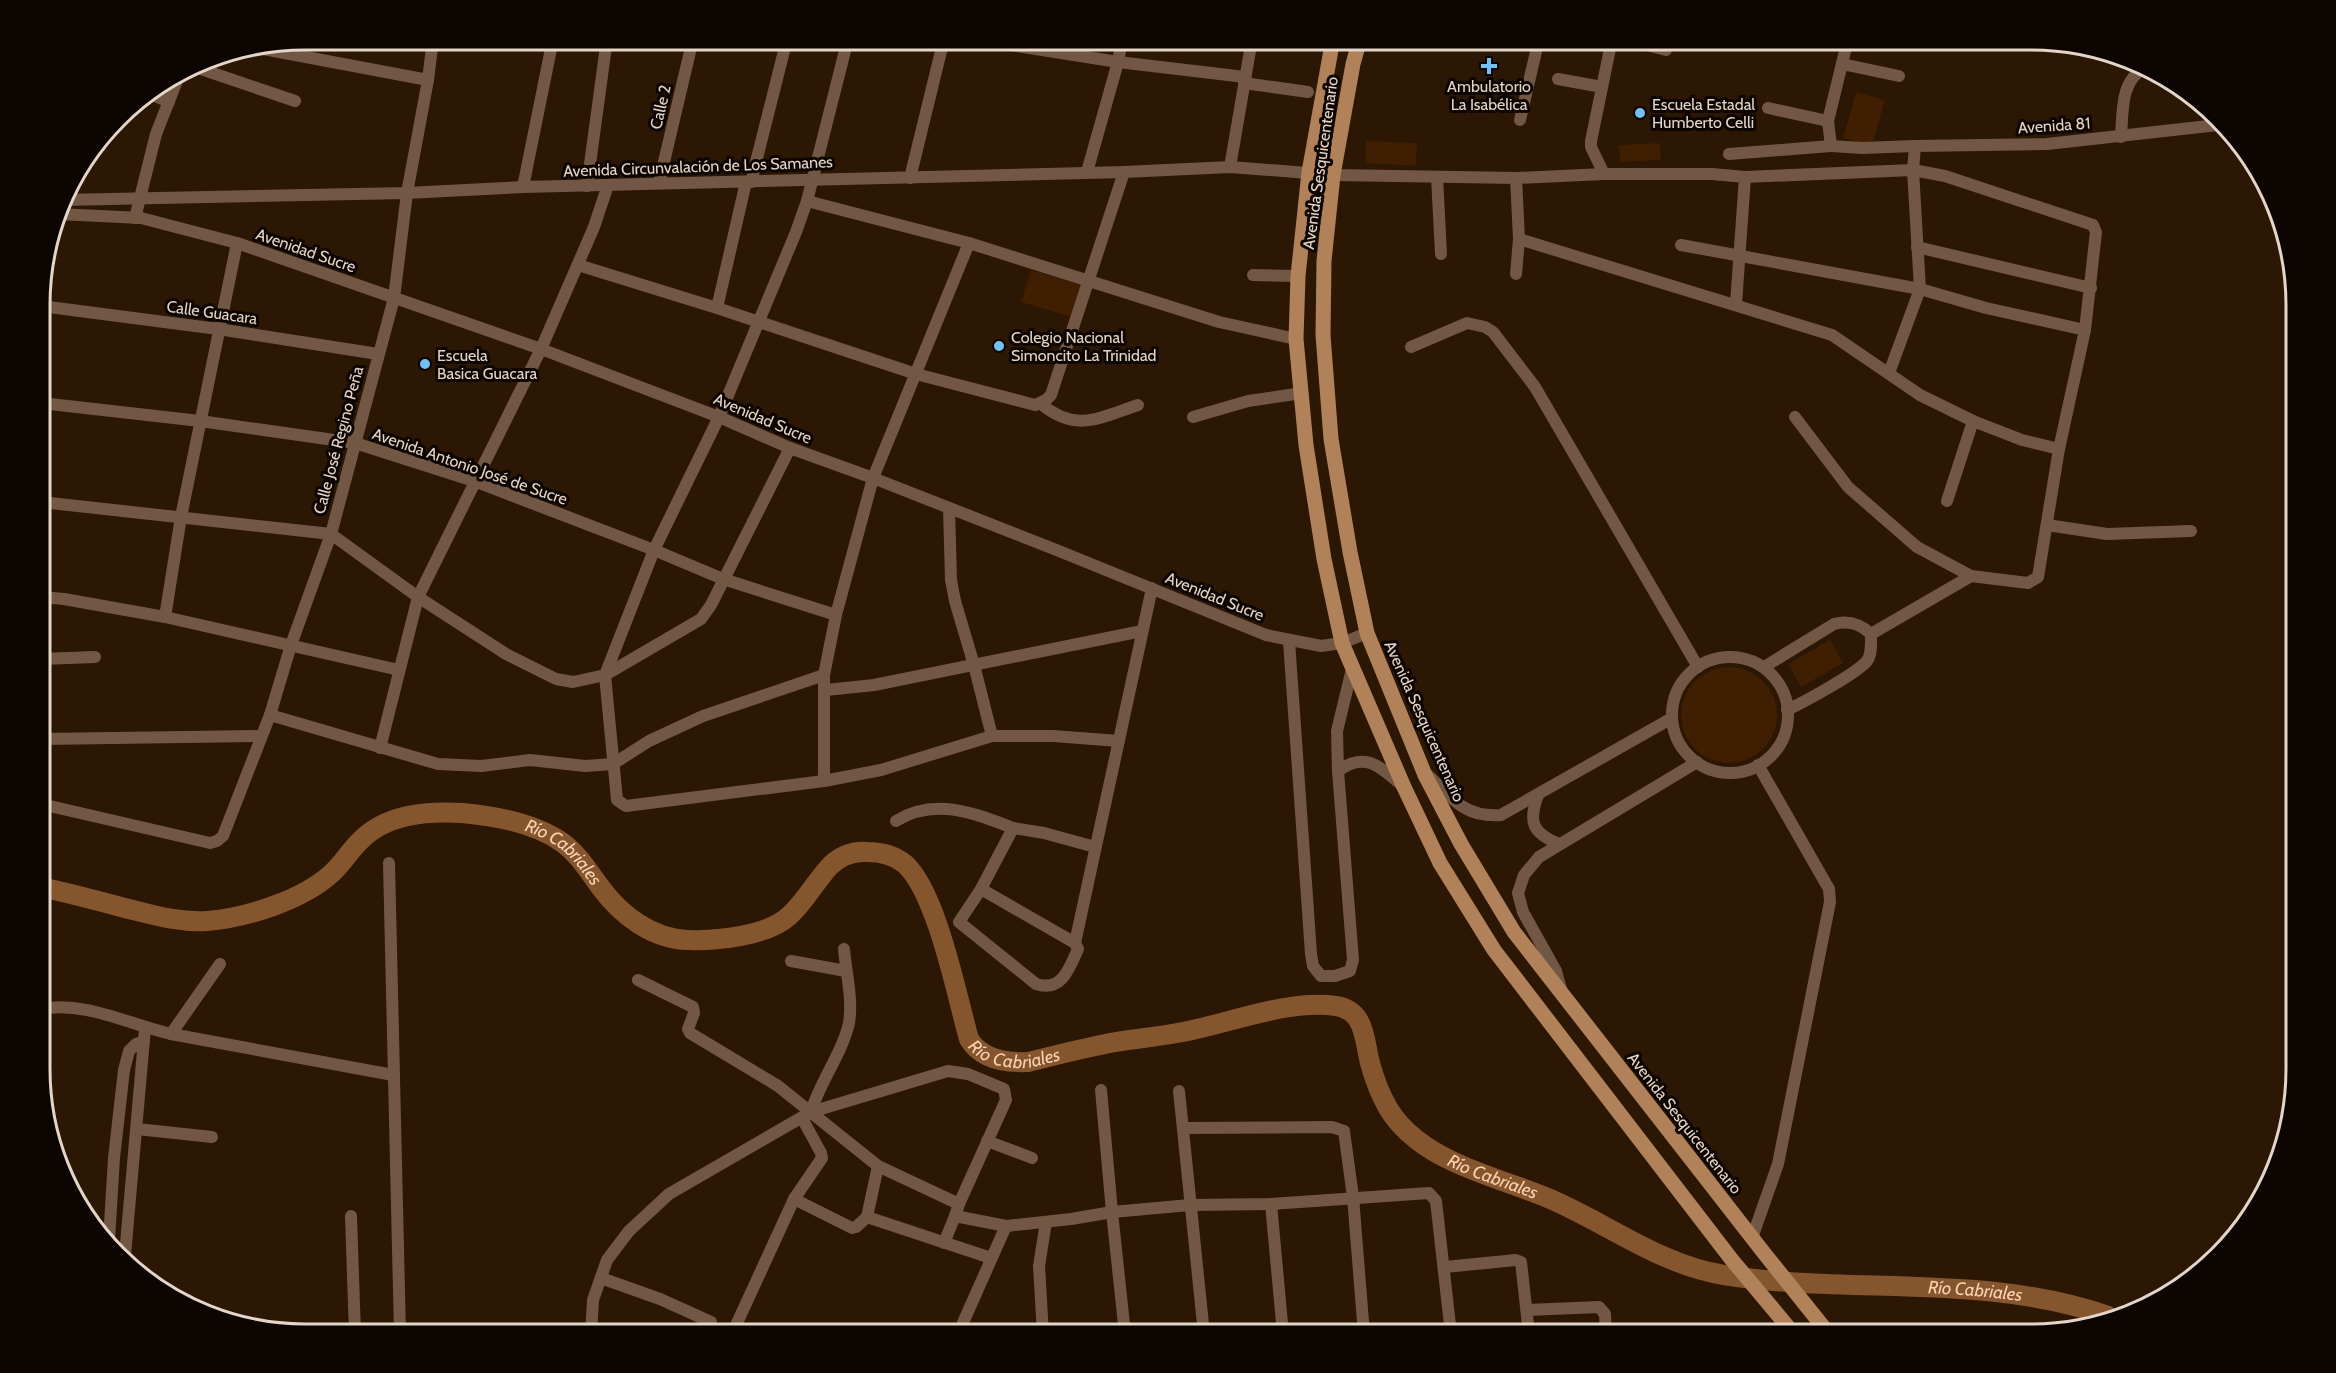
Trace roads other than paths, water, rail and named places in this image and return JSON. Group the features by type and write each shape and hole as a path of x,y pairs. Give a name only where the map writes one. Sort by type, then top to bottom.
{"main road":[{"name":"Avenida Sesquicentenario","path":"1331,50 1310,172 1298,276 1296,339 1306,445 1324,559 1342,643 1352,669 1367,696 1404,787 1440,863 1494,950 1732,1260 1786,1324"},
{"name":"Avenida Sesquicentenario","path":"1357,50 1333,175 1324,261 1323,335 1330,439 1367,633 1423,770 1461,844 1514,932 1822,1324"}],"street":[{"name":"Calle José Regino Peña","path":"50,806 210,843 223,836 270,715 291,645 331,534 394,298 407,194 432,50"},
{"path":"523,187 551,50"},
{"path":"587,186 606,50"},
{"name":"Calle 2","path":"659,183 690,50"},
{"path":"717,308 784,50"},
{"path":"845,50 807,201 719,417 654,550 604,675 617,800 626,806 824,781 880,770 992,736 1053,736 1119,741"},
{"path":"910,178 941,50"},
{"path":"1042,50 1245,80 1308,92"},
{"path":"1087,172 1120,50"},
{"path":"1230,167 1250,50"},
{"path":"1520,120 1536,50"},
{"path":"1604,174 1591,147 1610,50"},
{"path":"1831,146 1828,121 1845,50"},
{"path":"276,51 428,80"},
{"path":"1842,64 1899,76"},
{"path":"204,70 295,101"},
{"path":"2121,137 2125,94 2129,81 2137,73"},
{"path":"1558,79 1602,87"},
{"path":"138,218 140,198 156,134 176,85"},
{"path":"156,97 169,102"},
{"path":"1768,108 1828,121"},
{"name":"Avenida 81","path":"1729,154 1831,146 1862,148 2047,144 2213,126"},
{"path":"1888,373 1920,289 1913,170 1915,146"},
{"name":"Avenida Circunvalación de Los Samanes","path":"72,200 407,194 523,187 1124,172 1230,167 1333,175 1516,178 1604,174 1712,174 1745,177 1913,170 1945,176 2093,225 2096,232 2091,288"},
{"path":"579,265 916,374 1024,404 1041,404 1051,395 1124,172"},
{"path":"1437,177 1441,254"},
{"path":"1736,304 1745,177"},
{"path":"1516,178 1519,239 1516,274"},
{"path":"380,748 418,597 541,350 579,265 608,185"},
{"path":"807,201 969,243 1219,322 1296,339"},
{"name":"Avenidad Sucre","path":"66,214 138,218 237,243 394,298 719,417 790,448 873,478 1266,635 1321,646 1342,643 1367,633"},
{"path":"1519,239 1832,335 1920,395 1972,421 2022,440 2059,449"},
{"path":"165,617 181,517 237,243"},
{"path":"824,781 826,690 824,675 836,615 873,478 969,243"},
{"path":"1681,245 1920,289 1986,308 2085,330"},
{"path":"1795,417 1848,487 1917,547 1971,576 2028,583 2038,577 2059,449 2085,330 2091,288 1917,247"},
{"path":"1253,275 1298,276"},
{"name":"Calle Guacara","path":"50,307 218,329 378,354"},
{"path":"1411,346 1467,323 1485,327 1493,332 1535,387 1698,667"},
{"path":"1193,417 1248,401 1302,393"},
{"name":"Avenida Antonio José de Sucre","path":"50,404 200,421 355,443 474,482 654,550 723,579 836,615"},
{"path":"1041,404 1055,415 1073,421 1095,420 1138,405"},
{"path":"1947,501 1972,421"},
{"path":"50,503 331,534 418,597 506,654 539,673 556,680 573,682 591,680 604,675 701,619 711,605 790,448"},
{"path":"949,508 951,580 992,736"},
{"path":"2047,525 2107,534 2191,531"},
{"path":"1871,634 1971,576"},
{"path":"1075,943 1152,588"},
{"path":"50,598 165,617 399,670"},
{"path":"1764,668 1834,624 1845,621 1862,626 1871,634 1868,660 1857,669 1787,710"},
{"path":"826,690 874,685 1142,631"},
{"path":"1289,641 1311,954 1313,966 1321,976 1335,976 1350,971 1353,960 1336,731 1352,669"},
{"path":"1728,656 1747,659 1764,668 1778,682 1786,699 1788,718 1783,738 1773,753 1758,765 1741,772 1722,772 1704,767 1689,756 1678,741 1672,718 1673,704 1680,685 1698,667 1709,660 1728,656"},
{"path":"50,659 95,657"},
{"path":"270,715 438,764 481,766 530,760 585,766 613,764 649,741 703,716 824,675"},
{"path":"1423,770 1467,811 1485,816 1502,815 1672,718"},
{"path":"50,739 260,736"},
{"path":"1338,771 1347,765 1360,761 1367,762 1378,766 1404,787"},
{"path":"1563,996 1556,971 1523,912 1518,893 1524,875 1539,857 1559,844 1698,762"},
{"path":"1752,1238 1778,1164 1830,902 1829,890 1758,765"},
{"path":"1538,795 1533,809 1533,822 1538,832 1559,844"},
{"path":"896,821 908,813 933,809 955,809 975,813 1013,828 1044,833 1095,847"},
{"path":"981,889 1075,943 1078,949 1069,971 1055,984 1049,987 1036,984 959,922 981,889 1013,828"},
{"path":"389,863 400,1324"},
{"path":"737,1324 794,1200 822,1158 807,1115 844,1039 849,1020 850,994 844,949"},
{"path":"791,961 846,971"},
{"path":"171,1034 220,964"},
{"path":"638,980 693,1007 694,1012 688,1029 690,1033 778,1086 807,1115 878,1166 957,1210 1006,1226 1112,1212 1190,1205 1271,1204 1353,1197 1425,1193 1432,1195 1436,1201 1450,1324"},
{"path":"50,1009 77,1006 171,1034 393,1075"},
{"path":"125,1250 145,1028"},
{"path":"109,1233 114,1158 124,1070 129,1051 136,1044 144,1041"},
{"path":"592,1324 593,1300 607,1260 629,1231 669,1194 807,1115 948,1071 968,1074 1004,1089 1006,1100 944,1243"},
{"path":"1101,1090 1124,1324"},
{"path":"1179,1091 1203,1324"},
{"path":"1183,1128 1341,1129 1346,1135 1363,1324"},
{"path":"137,1129 212,1137"},
{"path":"987,1141 1032,1158"},
{"path":"794,1200 852,1228 856,1227 867,1217 878,1166"},
{"path":"1271,1204 1282,1324"},
{"path":"351,1216 355,1324"},
{"path":"867,1217 991,1258"},
{"path":"1042,1324 1039,1266 1046,1222"},
{"path":"962,1324 1006,1226"},
{"path":"1445,1267 1519,1261 1523,1268 1528,1324"},
{"path":"601,1278 660,1299 711,1322"},
{"path":"1527,1310 1599,1307 1605,1314 1606,1324"}],"waterway":[{"name":"Río Cabriales","path":"50,889 175,919 207,921 239,916 273,906 320,883 339,866 359,842 381,825 420,814 462,813 515,822 552,836 574,853 609,898 638,924 675,939 700,940 741,936 780,923 795,910 838,859 856,852 882,853 905,864 927,898 945,947 969,1039 974,1046 987,1055 1011,1062 1028,1062 1105,1044 1188,1031 1281,1008 1336,1006 1346,1009 1358,1020 1365,1036 1373,1074 1382,1097 1394,1117 1416,1139 1452,1161 1548,1198 1678,1262 1724,1275 1772,1281 1966,1289 2014,1294 2101,1314"}],"place":[{"name":"Ambulatorio La Isabélica","path":"1489,66"},
{"name":"Escuela Estadal Humberto Celli","path":"1640,113"},
{"name":"Colegio Nacional Simoncito La Trinidad","path":"999,346"},
{"name":"Escuela Basica Guacara","path":"425,364"}]}
